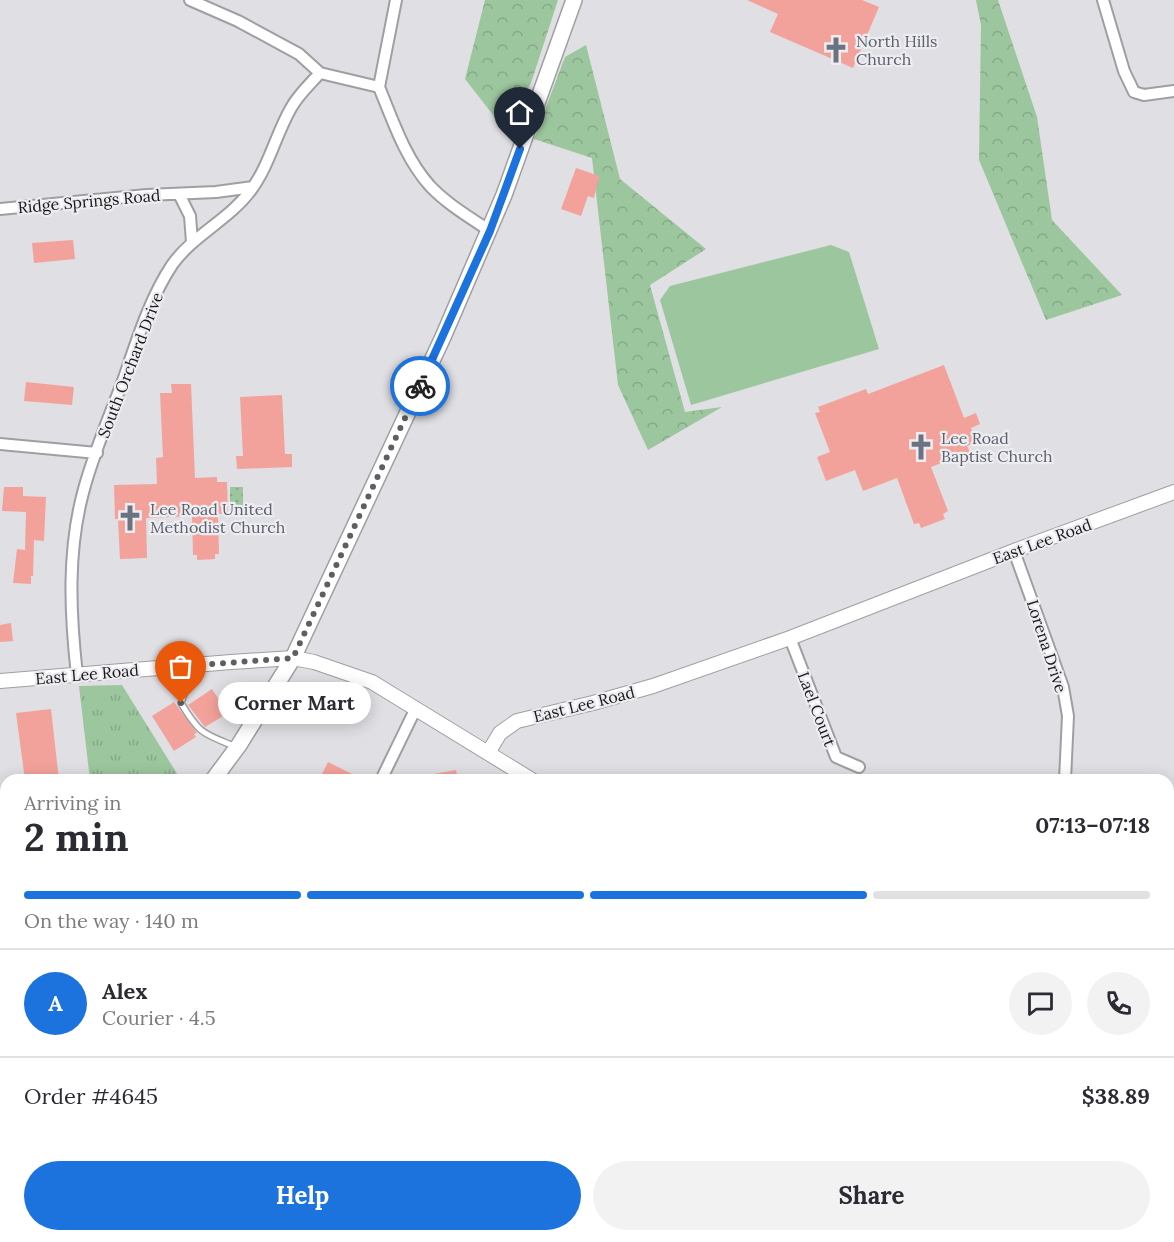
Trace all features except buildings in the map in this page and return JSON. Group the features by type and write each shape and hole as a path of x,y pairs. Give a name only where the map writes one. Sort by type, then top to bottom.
{"main road":[{"path":"217,774 293,658 442,337 490,231 574,0"}],"street":[{"path":"190,0 238,21 299,54 320,74 379,87"},
{"path":"396,0 379,87 403,145 422,175 444,199 490,231"},
{"path":"1103,0 1124,71 1134,92 1144,95 1174,91"},
{"name":"South Orchard Drive","path":"77,675 72,629 71,578 78,518 84,489 139,336 161,284 179,255 192,242 227,217 253,188 291,108 320,74"},
{"name":"Ridge Springs Road","path":"0,209 253,188"},
{"name":"Ridge Springs Road","path":"179,194 190,216 192,242"},
{"path":"0,444 97,453"},
{"name":"East Lee Road","path":"0,681 293,658 314,662 372,682 488,753 500,733 517,721 627,695 790,638 1174,492"},
{"name":"Lorena Drive","path":"1014,551 1062,687 1068,716 1065,774"},
{"name":"Lael Court","path":"790,638 836,757 859,767"},
{"path":"384,774 416,708"},
{"path":"488,753 522,774"}],"lane":[{"path":"185,666 184,694 181,703 194,725 202,733 237,747"}],"green space":[{"path":"485,0 558,0 531,83 504,129 465,79"},
{"path":"976,0 998,0 1037,117 1052,220 1122,295 1046,320 979,160 981,25"},
{"path":"586,45 620,179 706,249 650,285 685,412 722,407 648,450 618,385 592,158 534,139 565,57"},
{"path":"831,245 849,252 879,349 691,405 660,300 670,286"},
{"path":"230,487 243,487 243,511 230,511"},
{"path":"122,685 177,774 89,774 79,686"}],"way so far":[{"path":"181,703 184,694 185,666 293,658 420,386"}],"place":[{"name":"North Hills Church","path":"836,50"},
{"name":"Lee Road Baptist Church","path":"921,447"},
{"name":"Lee Road United Methodist Church","path":"130,518"},
{"name":"Corner Mart","path":"181,703"}],"route":[{"path":"420,386 490,231 520,149"}]}
